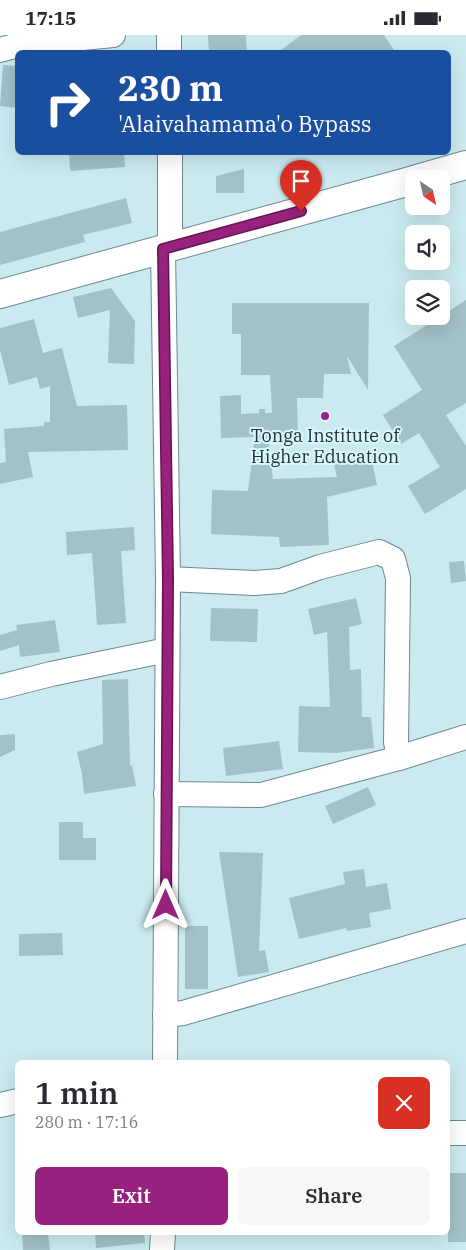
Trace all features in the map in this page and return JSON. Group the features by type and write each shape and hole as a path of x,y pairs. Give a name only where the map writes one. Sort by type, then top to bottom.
{"main road":[{"path":"448,170 466,165"},
{"path":"0,294 405,182"}],"street":[{"path":"0,50 22,44 114,35"},
{"path":"169,35 169,50"},
{"path":"165,1060 168,579 167,248 170,155"},
{"path":"168,579 254,583 281,581 320,567 379,552 393,559 398,578 396,742 399,758"},
{"path":"0,687 50,674 167,650"},
{"path":"166,794 260,795 399,758 466,737"},
{"path":"165,1015 183,1013 466,931"},
{"path":"0,1105 15,1102"},
{"path":"450,1133 466,1133"},
{"path":"162,1250 163,1235"}],"building":[{"path":"208,35 246,35 247,50 209,50"},
{"path":"301,35 384,35 394,50 281,50"},
{"path":"3,65 15,66 15,108 0,106"},
{"path":"69,155 124,155 125,167 70,171"},
{"path":"244,169 244,193 216,193 216,176"},
{"path":"126,198 132,223 83,235 85,242 0,265 0,232"},
{"path":"111,288 135,321 134,364 108,363 110,310 78,318 73,297"},
{"path":"466,300 466,403 446,415 466,446 466,489 425,514 408,486 440,467 419,433 401,444 383,415 422,390 394,346 427,325 450,325 450,310"},
{"path":"232,303 369,303 368,390 347,356 351,374 324,374 323,398 297,398 298,436 268,437 273,479 337,477 334,465 371,456 377,485 327,497 329,545 280,547 279,537 211,534 212,490 248,491 255,437 221,438 220,396 241,395 241,414 259,413 259,409 265,409 265,413 272,413 270,375 241,375 241,334 232,334"},
{"path":"34,319 43,353 62,348 77,406 127,405 128,450 28,452 33,477 0,484 0,463 6,462 4,429 44,426 44,422 50,422 50,386 40,389 37,377 9,385 0,350 0,328"},
{"path":"134,527 135,550 121,551 126,623 97,625 92,553 67,555 66,532"},
{"path":"464,561 466,581 451,583 449,562"},
{"path":"356,598 362,624 349,627 350,670 361,669 362,717 371,717 374,748 336,753 298,752 299,706 330,707 327,632 314,635 308,609"},
{"path":"211,608 258,609 257,642 210,641"},
{"path":"55,620 60,652 20,657 19,645 0,651 0,635 17,630 16,625"},
{"path":"128,679 130,766 132,765 136,786 84,794 77,752 103,744 102,680"},
{"path":"15,734 15,750 0,757 0,735"},
{"path":"279,741 283,769 226,776 223,748"},
{"path":"368,787 376,805 333,824 325,806"},
{"path":"59,822 83,822 83,838 96,838 96,860 59,860"},
{"path":"219,852 263,853 259,951 265,950 269,972 238,977"},
{"path":"364,869 366,887 387,883 391,909 369,913 371,927 347,931 346,928 299,939 289,898 345,884 343,872"},
{"path":"185,926 208,926 208,989 185,989"},
{"path":"62,933 63,955 19,956 19,934"},
{"path":"450,1173 466,1173 466,1242 448,1242 448,1235 450,1235"},
{"path":"22,1235 48,1235 50,1250 23,1250"},
{"path":"95,1235 144,1235 145,1243 96,1248"}],"place":[{"name":"Tonga Institute of Higher Education","path":"325,416"}],"route":[{"path":"166,905 168,579 163,249 301,211"}]}
